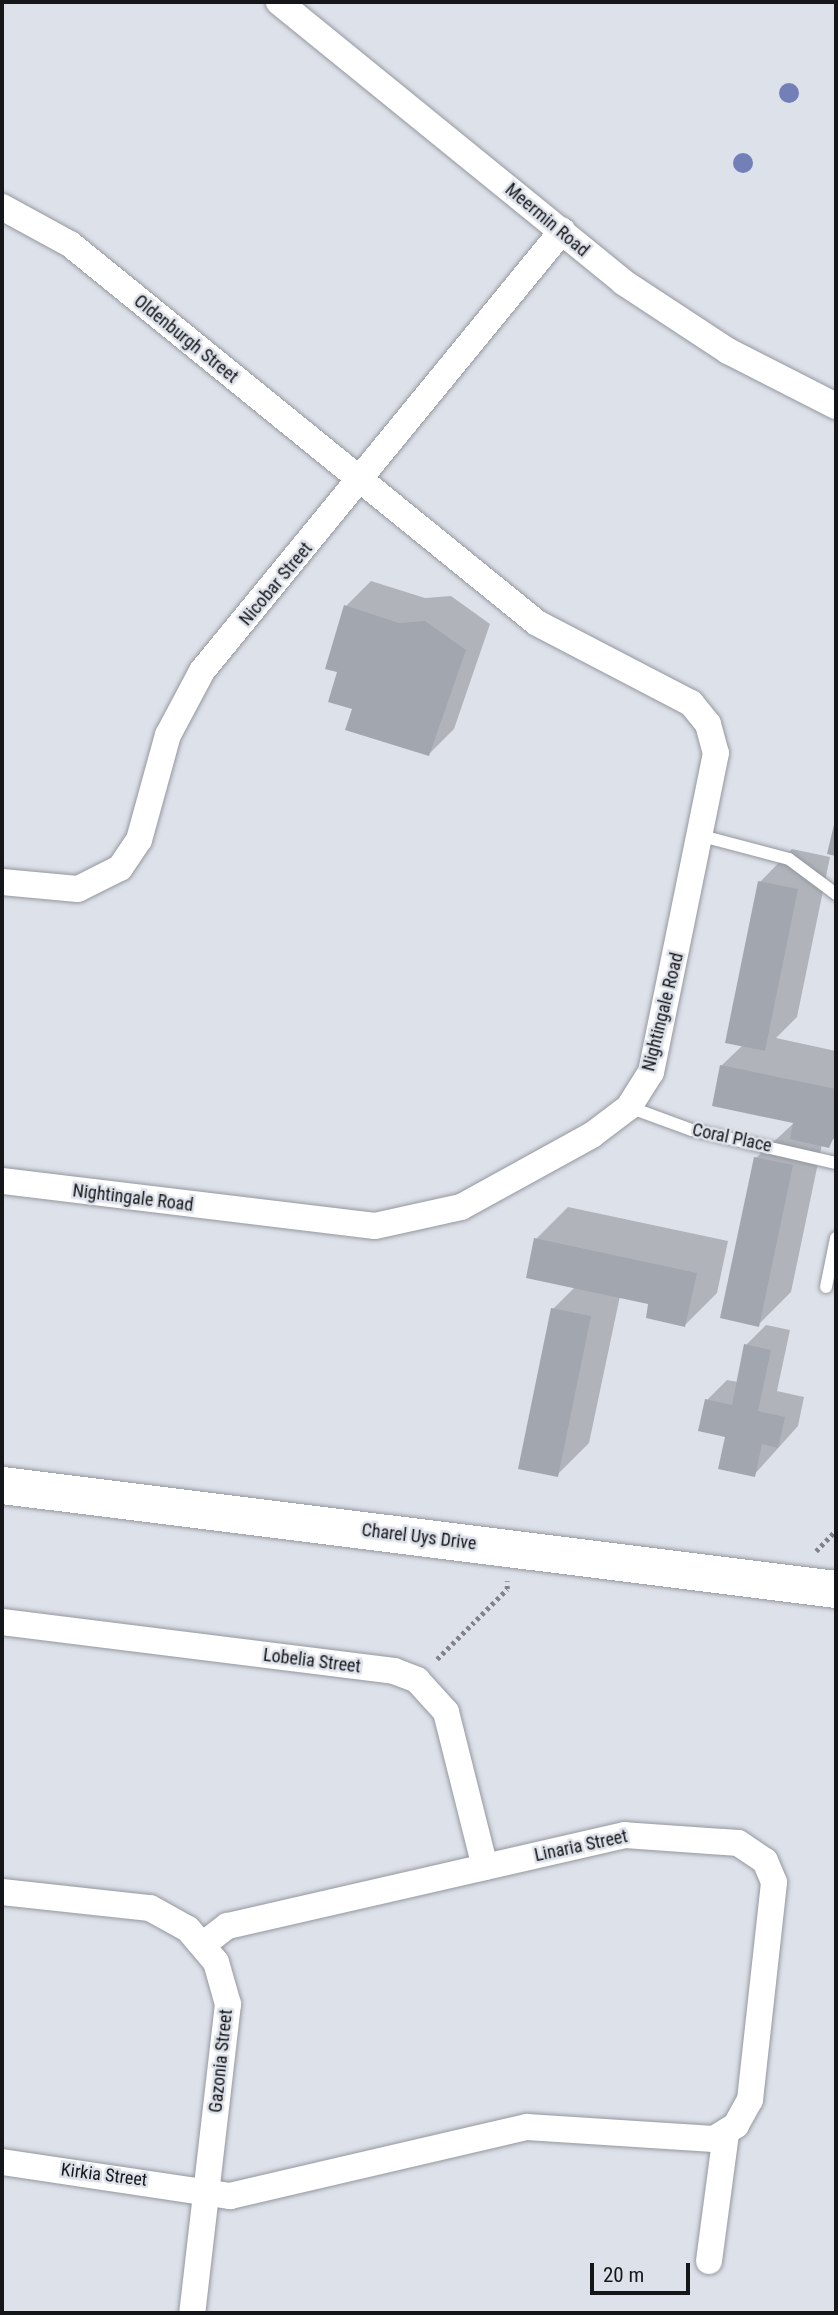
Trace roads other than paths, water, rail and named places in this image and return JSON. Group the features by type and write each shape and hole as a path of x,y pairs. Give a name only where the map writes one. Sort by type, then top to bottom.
{"main road":[{"name":"Charel Uys Drive","path":"2,1485 836,1589"}],"street":[{"name":"Meermin Road","path":"279,2 310,11 562,231 674,318 836,406"},
{"name":"Oldenburgh Street","path":"2,207 70,244 361,484"},
{"name":"Nicobar Street","path":"2,882 78,889 120,868 139,839 169,735 188,692 361,484 562,231"},
{"name":"Nightingale Road","path":"2,1181 348,1225 402,1223 493,1191 629,1107 656,1053 702,836 716,753 700,712 680,695 537,623 361,484"},
{"name":"Lobelia Street","path":"2,1622 394,1671 417,1680 446,1712 485,1867"},
{"name":"Linaria Street","path":"204,1944 227,1926 485,1867 654,1833 738,1843 765,1861 774,1893 750,2100 726,2134 709,2261"},
{"path":"2,1892 150,1908 204,1944"},
{"name":"Gazonia Street","path":"192,2313 228,2004 204,1944"},
{"path":"206,2191 230,2196 527,2126 701,2141 726,2134"},
{"name":"Kirkia Street","path":"2,2162 206,2191"}],"lane":[{"path":"702,836 789,859 836,894"},
{"name":"Coral Place","path":"629,1107 692,1130 836,1163"},
{"path":"826,1287 836,1238"}]}
